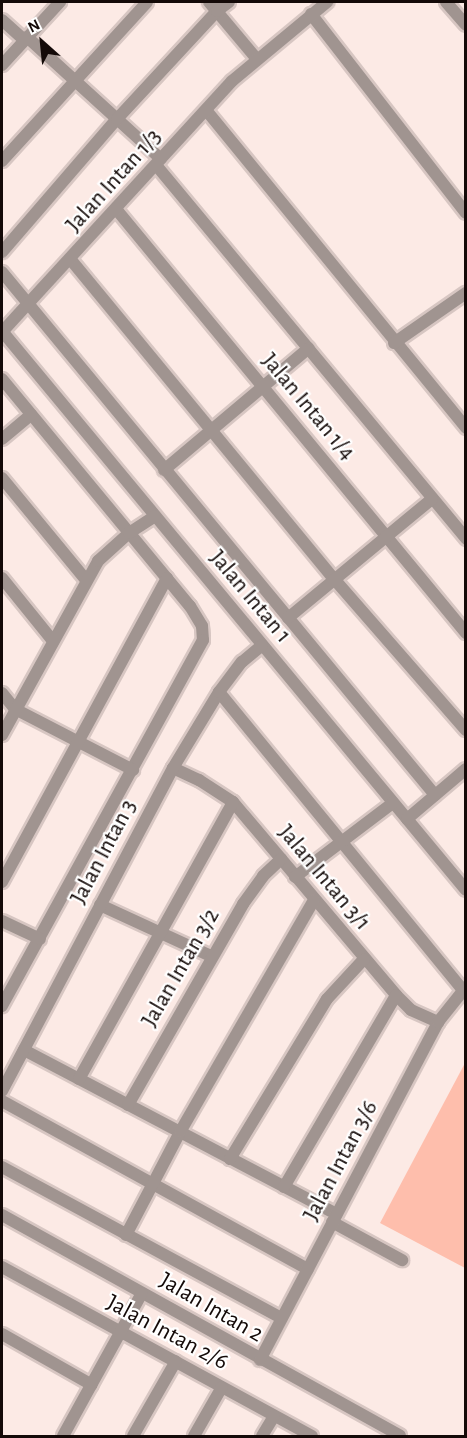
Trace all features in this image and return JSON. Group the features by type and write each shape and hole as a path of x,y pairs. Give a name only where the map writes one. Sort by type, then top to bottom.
{"street":[{"path":"2,65 60,2"},
{"path":"2,161 147,2"},
{"path":"2,252 213,6 229,2"},
{"name":"Jalan Intan 1/3","path":"2,332 256,58 327,2"},
{"path":"446,2 465,26"},
{"path":"213,6 256,58"},
{"path":"311,14 465,213"},
{"path":"2,20 75,80 117,118 159,162 465,539"},
{"path":"206,110 465,428"},
{"name":"Jalan Intan 1/4","path":"116,209 465,633"},
{"path":"71,260 335,580 465,730"},
{"path":"2,272 435,795"},
{"path":"394,343 465,293"},
{"name":"Jalan Intan 1","path":"2,332 465,890"},
{"path":"164,470 309,348"},
{"path":"2,379 190,606 202,626 203,640 2,1006"},
{"path":"2,439 31,415"},
{"path":"2,478 86,580"},
{"path":"288,618 432,499"},
{"path":"2,735 52,640 98,561 129,533 155,516"},
{"path":"2,578 52,640"},
{"path":"2,882 167,578"},
{"name":"Jalan Intan 3","path":"2,1091 173,768 219,692 242,662 262,645"},
{"path":"219,692 464,988"},
{"path":"2,693 15,709 133,770"},
{"name":"Jalan Intan 3/1","path":"173,768 199,780 233,802 396,995 411,1010 438,1022"},
{"path":"407,819 465,769"},
{"path":"79,1079 158,933 233,802"},
{"path":"295,877 393,802"},
{"name":"Jalan Intan 3/2","path":"128,1105 211,956 243,904 263,876 281,859"},
{"path":"126,1235 180,1132 314,900"},
{"path":"100,905 211,956"},
{"path":"2,921 40,939"},
{"path":"230,1159 327,999 364,959"},
{"name":"Jalan Intan 3/6","path":"260,1360 438,1022 464,988"},
{"path":"284,1187 396,995"},
{"path":"24,1050 284,1187 402,1260"},
{"path":"2,1101 308,1269"},
{"path":"2,1167 281,1318"},
{"name":"Jalan Intan 2","path":"2,1215 400,1437"},
{"name":"Jalan Intan 2/6","path":"2,1267 312,1437"},
{"path":"63,1437 142,1293"},
{"path":"2,1334 92,1385"},
{"path":"133,1437 176,1361"},
{"path":"194,1437 222,1387"},
{"path":"262,1437 274,1416"}],"shaded area":[{"path":"465,1063 465,1268 380,1223"}]}
